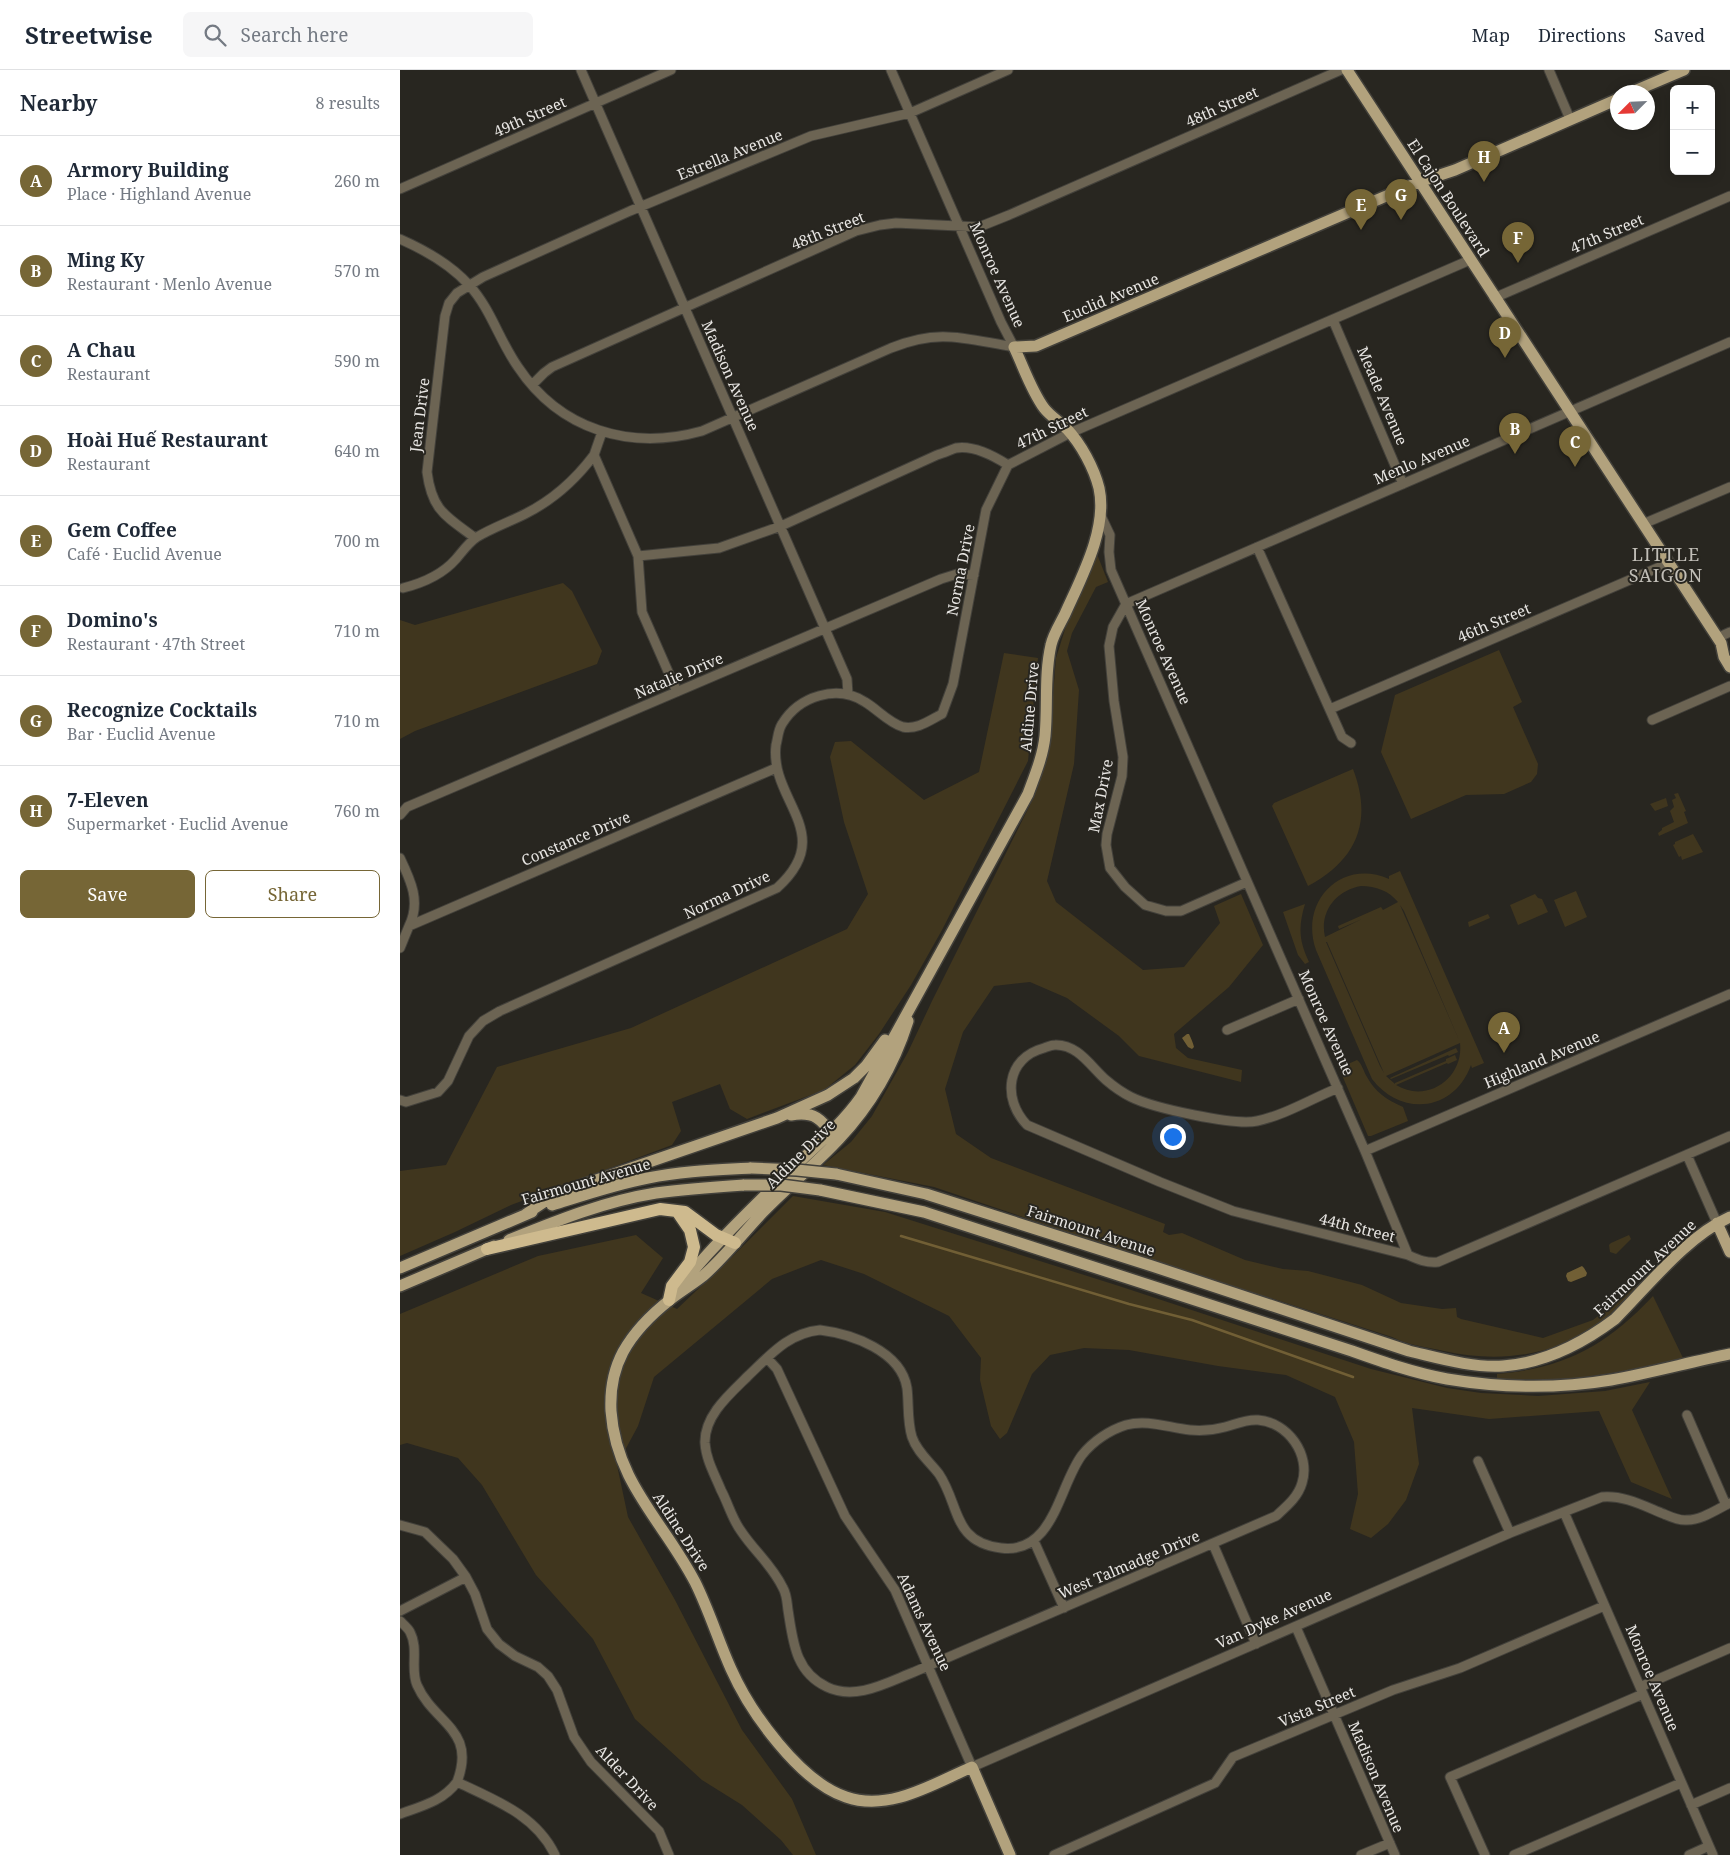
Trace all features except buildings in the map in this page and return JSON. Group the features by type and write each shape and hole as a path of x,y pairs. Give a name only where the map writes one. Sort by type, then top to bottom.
{"highway":[{"path":"487,1249 651,1210 668,1209 685,1212 716,1235 735,1243"},
{"path":"669,1300 672,1286 690,1262 694,1248 690,1230 677,1212"}],"main road":[{"name":"El Cajon Boulevard","path":"1347,70 1494,298 1723,643 1724,657 1730,667"},
{"path":"1649,85 1684,70"},
{"name":"Euclid Avenue","path":"1014,347 1036,346 1419,182 1455,170 1610,102"},
{"name":"Monroe Avenue","path":"1014,347 1035,395 1046,410 1070,433 1084,452 1098,486 1102,516"},
{"name":"Aldine Drive","path":"669,1300 688,1275 723,1238 834,1136 856,1120 876,1091 904,1036 915,1001 1028,794 1041,758 1045,736 1047,670 1051,644 1081,578 1102,516"},
{"path":"526,1214 544,1202 579,1186 777,1118 828,1095 854,1078 866,1066 915,1001"},
{"path":"777,1118 801,1113 809,1114 820,1119 834,1136"},
{"name":"Aldine Drive","path":"832,1791 815,1781 797,1766 758,1717 742,1692 731,1670 697,1585 684,1562 643,1503 628,1476 613,1428 611,1399 615,1374 623,1352 640,1328 669,1300 702,1276 834,1136"},
{"name":"Fairmount Avenue","path":"400,1268 526,1214 597,1191 647,1178 692,1171 751,1168 797,1170 836,1174 926,1194 1409,1351 1451,1361 1502,1366 1541,1358 1571,1347 1602,1329 1615,1319 1692,1240 1717,1223 1730,1217"},
{"name":"Fairmount Avenue","path":"400,1286 542,1226 600,1206 654,1194 701,1187 781,1185 820,1190 924,1212 1395,1366 1448,1379 1506,1385 1551,1386 1574,1384 1612,1380 1730,1354"},
{"path":"1717,1223 1730,1252"},
{"name":"Van Dyke Avenue","path":"832,1791 856,1800 885,1801 904,1796 972,1767"},
{"name":"Adams Avenue","path":"972,1767 1010,1855"}],"street":[{"name":"Madison Avenue","path":"581,70 847,679 848,694"},
{"name":"49th Street","path":"400,189 670,70"},
{"name":"Monroe Avenue","path":"891,70 1001,322 1014,347"},
{"name":"Estrella Avenue","path":"469,285 502,267 641,206 811,136 910,113 1008,70"},
{"name":"48th Street","path":"532,385 552,367 686,309 856,231 896,223 978,227 1341,70"},
{"path":"1549,70 1570,119"},
{"name":"47th Street","path":"1494,298 1730,196"},
{"path":"400,239 430,254 453,270 469,285 485,304 514,361 532,385 550,403 571,418 602,432 594,455 581,472 555,495 527,513 475,538 452,563 434,577 419,584 403,588"},
{"path":"400,246 415,246"},
{"name":"47th Street","path":"638,556 719,548 780,526 957,448 970,448 993,456 1008,465 1070,433 1470,260"},
{"name":"Jean Drive","path":"469,285 453,298 445,316 427,472 430,491 436,506 446,517 475,538"},
{"name":"Meade Avenue","path":"1333,320 1403,484"},
{"name":"Euclid Avenue","path":"602,432 645,439 664,439 702,432 897,346 921,338 958,336 1014,347"},
{"name":"Menlo Avenue","path":"1126,604 1730,342"},
{"path":"594,455 638,556 642,612 677,692"},
{"name":"Norma Drive","path":"400,1100 406,1102 438,1092 448,1081 469,1036 484,1021 500,1011 777,888 787,880 802,851 801,827 776,768 777,744 782,724 801,704 823,694 848,694 864,701 903,727 919,726 942,714 953,684 986,510 1008,465"},
{"path":"1643,524 1730,486"},
{"name":"Monroe Avenue","path":"1102,516 1110,535 1111,570 1338,1088 1408,1255"},
{"path":"1257,547 1342,737 1351,744"},
{"name":"46th Street","path":"1330,709 1669,563"},
{"name":"Natalie Drive","path":"400,815 407,807 941,579 958,574 974,575"},
{"name":"Max Drive","path":"1126,604 1113,627 1108,646 1123,757 1122,776 1107,834 1106,845 1110,868 1125,887 1145,905 1166,911 1181,910 1247,882"},
{"path":"1723,643 1730,632"},
{"path":"1652,720 1730,686"},
{"name":"Constance Drive","path":"409,926 776,768"},
{"path":"400,858 411,881 415,900 413,917 400,948"},
{"name":"Highland Avenue","path":"1365,1151 1730,994"},
{"path":"1227,1030 1298,999"},
{"name":"44th Street","path":"1338,1088 1278,1114 1256,1121 1234,1122 1157,1107 1131,1097 1106,1081 1087,1060 1073,1050 1055,1045 1031,1051 1020,1062 1014,1072 1011,1093 1012,1102 1020,1119 1035,1130 1233,1211 1408,1255 1422,1261 1438,1262 1730,1136"},
{"path":"1687,1154 1717,1223"},
{"name":"West Talmadge Drive","path":"808,1331 834,1332 877,1348 886,1354 902,1373 906,1386 909,1425 915,1444 939,1474 957,1518 973,1538 984,1544 1002,1549 1017,1547 1034,1541 1052,1518 1082,1454 1106,1434 1128,1425 1145,1422 1191,1430 1211,1429 1243,1421 1259,1420 1274,1424 1286,1432 1296,1442 1303,1456 1304,1470 1298,1494 1276,1516 871,1689 857,1692 839,1692 826,1687 814,1678 799,1660 794,1648 785,1591 773,1569 754,1550 739,1529 711,1466 705,1443 709,1424 719,1405 782,1344 796,1335 808,1331"},
{"name":"Adams Avenue","path":"767,1358 777,1369 845,1516 895,1590 972,1767"},
{"path":"1687,1415 1728,1504"},
{"path":"1478,1461 1510,1533"},
{"name":"Van Dyke Avenue","path":"972,1767 1510,1533 1602,1497 1613,1496 1686,1521 1728,1504"},
{"name":"Monroe Avenue","path":"1564,1512 1711,1851"},
{"name":"Alder Drive","path":"400,1525 406,1525 425,1532 453,1559 475,1594 488,1629 499,1644 516,1656 538,1667 548,1676 557,1690 574,1737 591,1762 659,1831 669,1855"},
{"path":"1034,1541 1064,1608"},
{"path":"1213,1544 1256,1644"},
{"path":"400,1611 466,1577"},
{"name":"Vista Street","path":"1054,1855 1215,1783 1233,1757 1393,1690 1460,1668 1604,1606"},
{"path":"400,1621 410,1632 415,1651 417,1684 425,1699 451,1727 462,1751 461,1772 457,1782 449,1792 433,1802 400,1814"},
{"name":"Madison Avenue","path":"1296,1626 1395,1855"},
{"path":"1485,1855 1450,1778 1642,1691 1730,1648"},
{"path":"457,1782 527,1818 550,1845 555,1855"},
{"path":"1514,1855 1681,1782"},
{"path":"1691,1805 1730,1788"},
{"path":"1361,1855 1390,1843"},
{"path":"1689,1855 1711,1851"}],"shaded area":[{"path":"1097,554 1108,582 1096,587 1072,633 1067,651 1079,690 1074,764 1047,881 1056,902 1143,970 1184,967 1220,923 1214,906 1241,894 1263,945 1229,987 1174,1034 1176,1048 1188,1058 1242,1070 1241,1082 1139,1056 1119,1036 1067,998 1030,982 994,986 963,1032 945,1089 956,1134 991,1158 1165,1224 1163,1232 1169,1235 1182,1233 1245,1260 1283,1269 1308,1271 1362,1285 1401,1303 1442,1309 1456,1308 1457,1317 1461,1319 1543,1338 1593,1320 1637,1285 1640,1287 1591,1329 1557,1346 1539,1352 1520,1355 1482,1356 1424,1347 1118,1249 934,1187 823,1165 851,1142 872,1116 908,1052 1034,797 1049,747 1056,658 1067,623"},
{"path":"563,583 572,591 602,651 597,664 415,731 400,739 400,620 415,625"},
{"path":"1499,650 1522,702 1513,707 1538,764 1537,774 1531,782 1504,794 1466,795 1411,819 1381,752 1395,695"},
{"path":"1004,653 1038,658 1028,761 942,930 911,985 879,1034 855,1065 824,1090 747,1119 730,1109 720,1084 672,1102 681,1131 672,1145 511,1205 400,1256 400,1171 446,1165 497,1067 631,1028 847,929 868,894 844,822 830,757 835,742 851,741 924,800 979,772"},
{"path":"1353,769 1359,788 1361,806 1360,822 1356,837 1349,851 1339,864 1325,876 1308,886 1272,806 1274,803"},
{"path":"1678,793 1686,811 1684,812 1688,823 1659,836 1658,833 1662,828 1674,822 1670,811 1674,807 1672,800 1676,798 1674,794"},
{"path":"1666,798 1668,806 1655,811 1650,804"},
{"path":"1693,834 1703,852 1682,860 1673,845 1675,842"},
{"path":"1400,871 1484,1063 1472,1068 1471,1065 1463,1081 1452,1092 1440,1100 1426,1104 1412,1104 1397,1099 1384,1091 1372,1079 1316,950 1312,932 1313,916 1319,901 1328,889 1340,880 1355,874 1371,874 1389,879 1389,876","holes":["1361,886 1377,888 1391,895 1398,902 1383,910 1381,907 1338,926 1339,929 1362,919 1325,937 1324,928 1327,910 1337,897 1352,888","1400,905 1404,911 1459,1040","1326,942 1384,1073 1380,1066","1460,1043 1460,1056 1450,1077 1431,1089 1420,1091 1408,1090 1396,1085 1457,1060 1455,1055 1395,1084 1386,1076"]},
{"path":"1576,891 1587,917 1565,927 1554,900"},
{"path":"1535,894 1538,898 1542,899 1548,912 1518,925 1510,905"},
{"path":"1305,904 1301,920 1301,940 1309,962 1305,964 1298,955 1283,912"},
{"path":"1488,914 1490,918 1469,927 1468,922"},
{"path":"1189,1034 1194,1047 1192,1049 1188,1047 1182,1038"},
{"path":"1456,1048 1458,1052 1390,1078"},
{"path":"1357,1060 1370,1082 1378,1091 1403,1107 1408,1121 1368,1136 1339,1068"},
{"path":"793,1196 885,1212 1119,1286 1371,1369 1447,1388 1481,1393 1538,1396 1605,1391 1650,1382 1632,1410 1672,1499 1631,1482 1599,1411 1489,1419 1412,1408 1419,1464 1406,1500 1388,1524 1371,1538 1350,1529 1358,1494 1354,1442 1335,1397 1286,1375 1218,1366 1129,1350 1084,1348 1050,1355 1032,1374 1007,1433 1000,1439 991,1426 980,1380 981,1358 949,1316 864,1274 821,1260 772,1279 654,1377 638,1426 617,1465 628,1517 675,1600 742,1730 792,1799 816,1855 793,1855 781,1840 742,1805 702,1780 635,1719 593,1639 536,1575 482,1485 458,1458 407,1443 400,1445 400,1314 538,1256 636,1235 663,1258 641,1293 677,1309"},
{"path":"1629,1235 1631,1239 1616,1254 1610,1252 1609,1245 1611,1243"},
{"path":"1582,1266 1587,1273 1586,1276 1571,1282 1568,1281 1567,1273"},
{"path":"1653,1296 1683,1358 1644,1367 1577,1378 1497,1379 1497,1374 1543,1366 1583,1352 1618,1328"}],"waterway":[{"path":"901,1236 1129,1304 1192,1320 1353,1377"}],"place":[{"name":"7-Eleven","path":"1484,182"},
{"name":"Recognize Cocktails","path":"1401,220"},
{"name":"Gem Coffee","path":"1361,230"},
{"name":"Domino's","path":"1518,263"},
{"name":"Hoài Huế Restaurant","path":"1505,358"},
{"name":"Ming Ky","path":"1515,454"},
{"name":"A Chau","path":"1575,467"},
{"name":"Armory Building","path":"1504,1053"}],"district":[{"name":"LITTLE SAIGON","path":"1666,565"}]}
